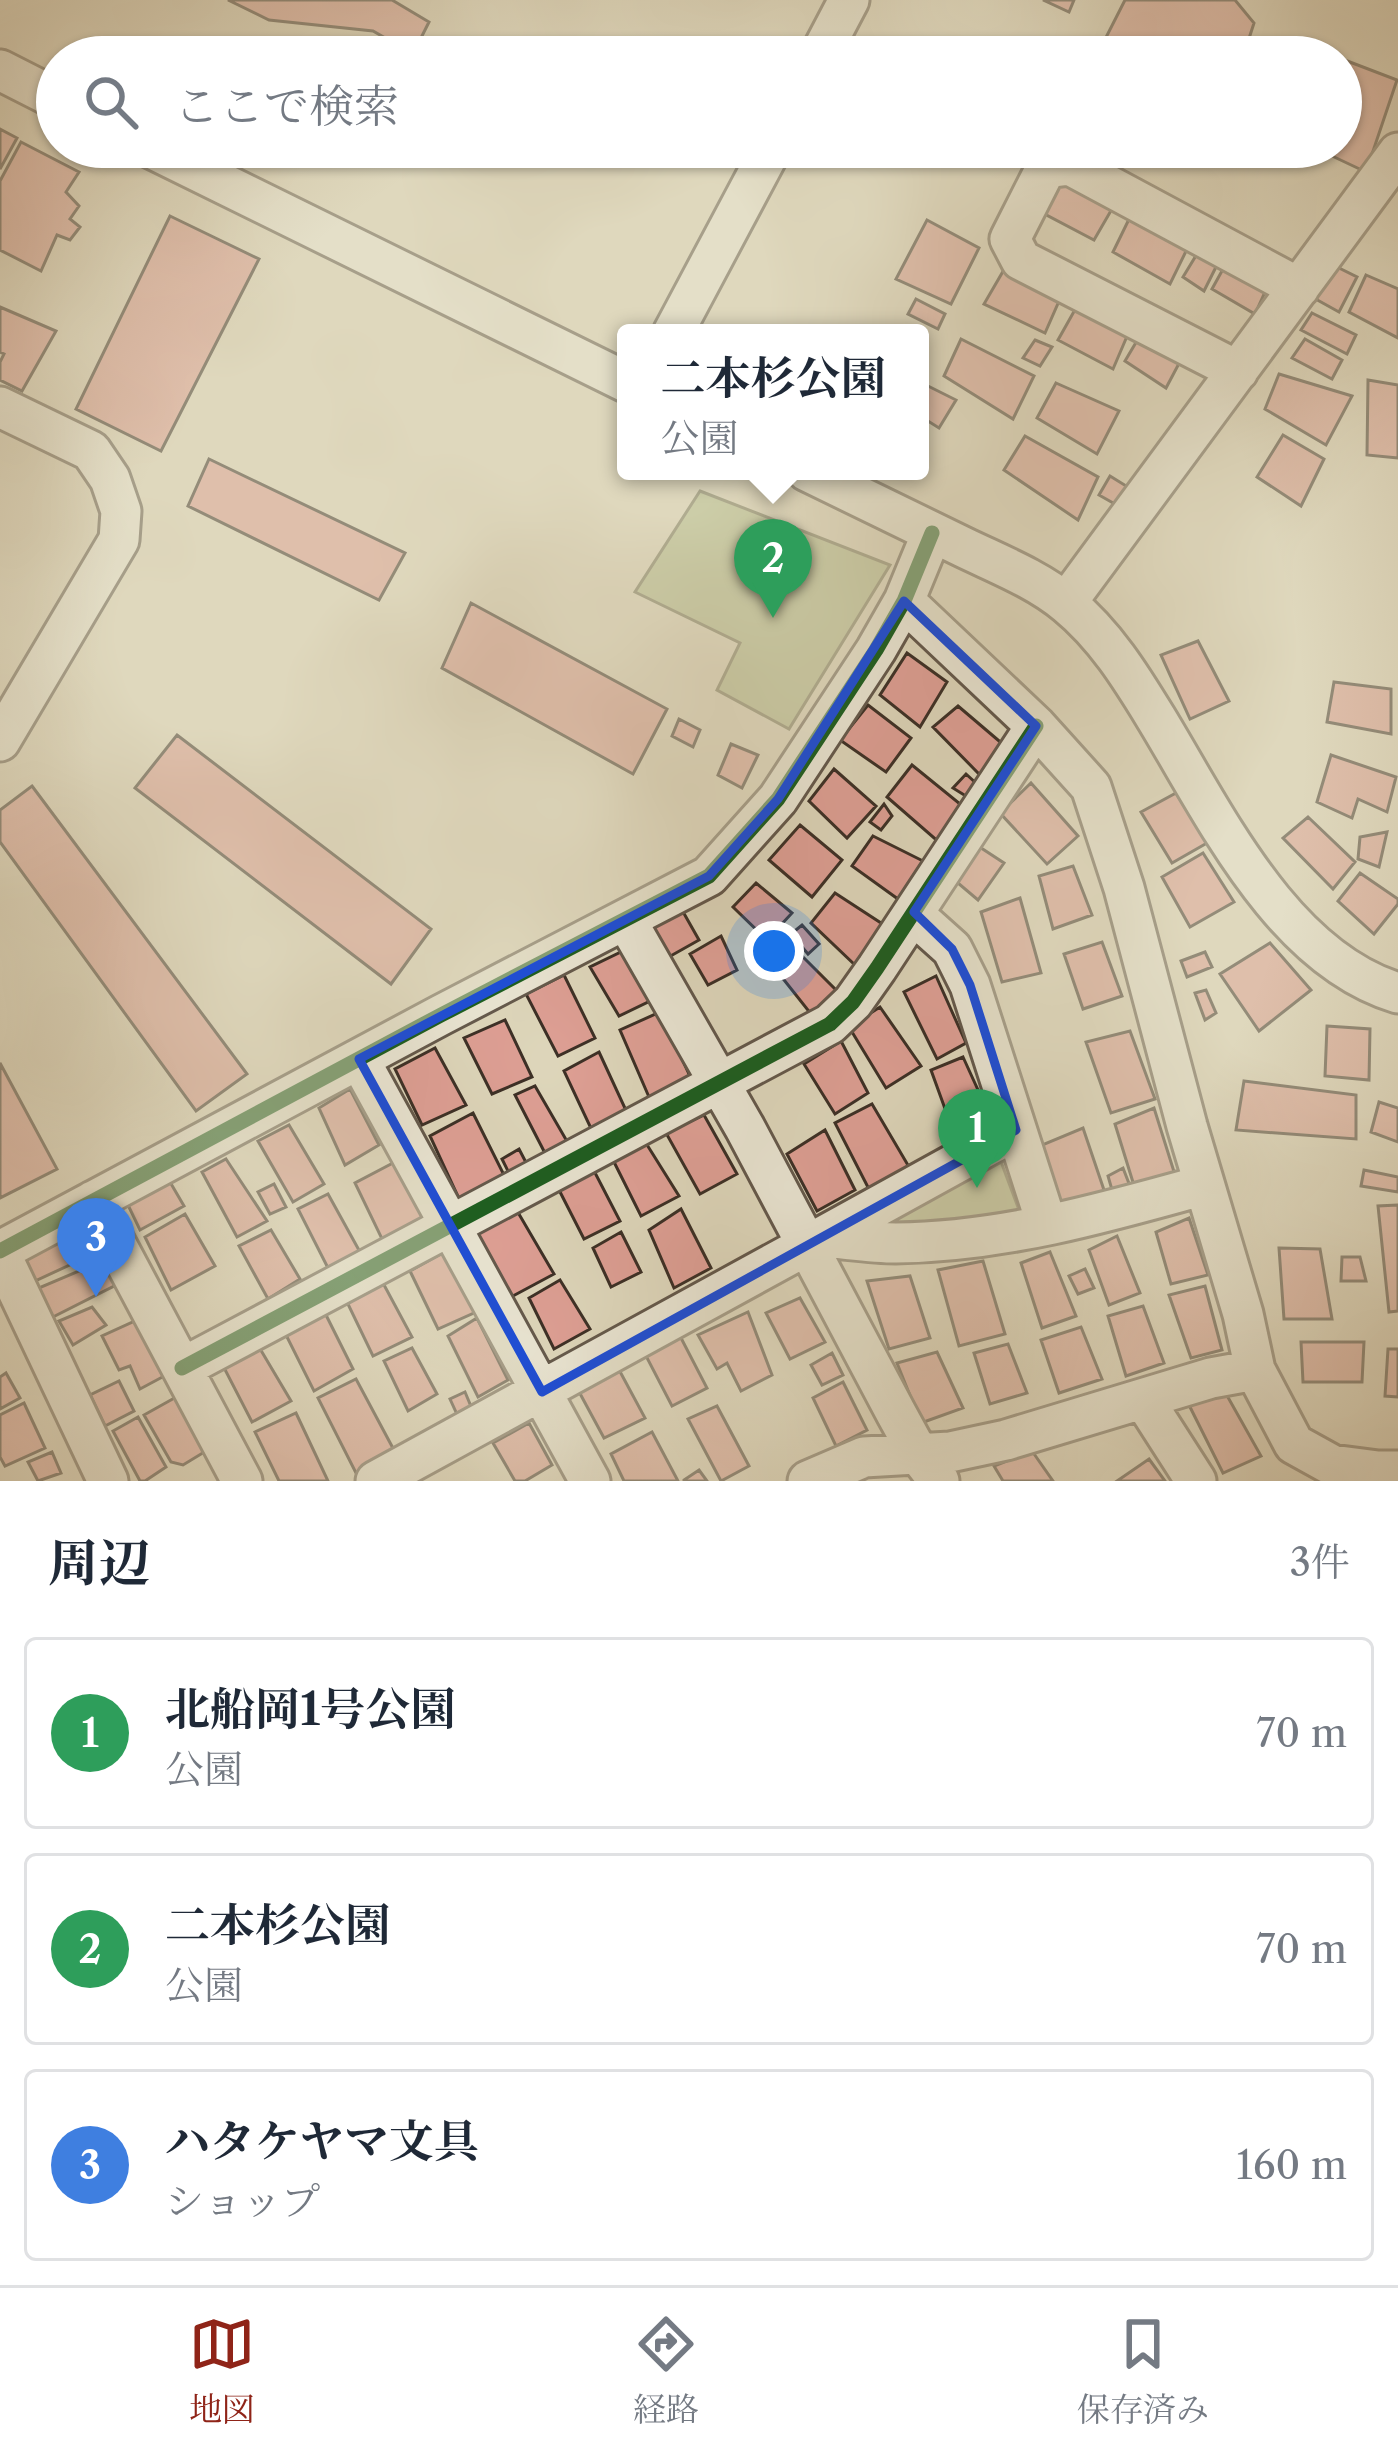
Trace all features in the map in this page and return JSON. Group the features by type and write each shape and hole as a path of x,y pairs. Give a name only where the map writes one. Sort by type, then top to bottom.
{"street":[{"path":"830,36 849,0"},
{"path":"0,70 36,88"},
{"path":"1066,603 1398,153"},
{"path":"191,168 617,378"},
{"path":"679,324 761,168"},
{"path":"1046,168 1010,239 1021,260 1238,371"},
{"path":"1076,168 1299,288"},
{"path":"0,407 91,451 110,479 121,511 119,540 0,741"},
{"path":"825,480 1030,580 1066,603 1131,676 1236,849 1303,934 1348,972 1398,993"},
{"path":"108,1481 0,1252 710,876 778,799 876,650 904,601 932,532"},
{"path":"904,601 1036,726 1091,787 1124,888 1255,1370 1294,1444 1332,1465 1383,1475"},
{"path":"182,1368 830,1024 853,1002 1036,726"},
{"path":"913,914 952,949 970,985 1047,1225"},
{"path":"626,920 815,1242 929,1468"},
{"path":"358,1059 590,1481"},
{"path":"376,1481 1016,1130"},
{"path":"815,1242 965,1238 1088,1217 1204,1185"},
{"path":"93,1201 182,1368 233,1478"},
{"path":"808,1481 867,1469 929,1468 950,1452 1006,1440 1211,1378 1255,1370"},
{"path":"1144,1400 1196,1481"}],"highlighted area":[{"path":"904,601 1036,726 914,912 952,949 970,985 1016,1130 542,1392 359,1059 709,876 778,799"}],"green space":[{"path":"700,491 890,565 789,729 717,690 740,643 635,592"},
{"path":"1000,1159 1022,1218 894,1236 882,1219"}],"building":[{"path":"228,0 392,0 429,22 422,36 382,36 373,31 269,20"},
{"path":"1043,0 1074,0 1069,12"},
{"path":"1125,0 1235,0 1254,23 1250,36 1107,36"},
{"path":"1362,67 1397,80 1366,172 1358,168 1362,168"},
{"path":"0,129 17,138 0,169"},
{"path":"21,142 36,150 36,168 79,172 66,192 79,206 70,219 80,227 70,240 57,235 41,271 0,250 0,181"},
{"path":"1058,175 1116,202 1094,240 1039,211"},
{"path":"1132,213 1190,243 1170,284 1113,252"},
{"path":"170,216 259,259 161,451 76,409"},
{"path":"927,220 979,248 951,304 896,279"},
{"path":"1200,249 1221,257 1204,291 1183,277"},
{"path":"1228,260 1269,283 1255,314 1212,289"},
{"path":"1333,265 1357,277 1339,312 1312,297"},
{"path":"1005,268 1063,292 1045,333 984,304"},
{"path":"1366,275 1398,289 1398,338 1349,312"},
{"path":"916,299 945,314 938,329 908,314"},
{"path":"1081,299 1131,327 1113,369 1058,340"},
{"path":"0,307 56,331 22,391 0,380 4,354 0,352"},
{"path":"1312,313 1356,335 1347,354 1301,330"},
{"path":"1141,334 1183,356 1166,388 1125,361"},
{"path":"961,339 1034,376 1013,419 944,376"},
{"path":"1305,339 1342,360 1332,379 1292,358"},
{"path":"1035,340 1052,347 1040,366 1023,358"},
{"path":"1279,374 1352,396 1326,445 1265,409"},
{"path":"1368,380 1398,385 1398,458 1367,455"},
{"path":"1056,383 1119,411 1097,454 1037,418"},
{"path":"929,386 956,400 939,428 929,422"},
{"path":"1283,435 1324,459 1301,506 1257,477"},
{"path":"1025,436 1098,477 1078,520 1004,470"},
{"path":"209,459 405,553 379,600 188,506"},
{"path":"1110,476 1131,489 1122,508 1099,495"},
{"path":"471,603 667,709 633,774 442,668"},
{"path":"1198,641 1229,701 1190,719 1161,655"},
{"path":"907,653 947,682 920,727 880,695"},
{"path":"1334,682 1391,689 1391,734 1327,722"},
{"path":"868,705 911,738 886,772 840,740"},
{"path":"958,706 1005,746 980,775 933,727"},
{"path":"679,719 700,730 693,747 672,736"},
{"path":"177,735 431,929 391,984 135,788"},
{"path":"731,744 758,755 742,788 718,775"},
{"path":"1331,755 1396,777 1387,812 1358,799 1352,818 1317,802"},
{"path":"912,765 965,808 941,844 887,797"},
{"path":"834,769 876,806 847,838 809,801"},
{"path":"966,774 978,785 969,798 953,788"},
{"path":"1031,783 1078,836 1047,864 1000,813"},
{"path":"32,786 247,1074 196,1111 0,842 0,810"},
{"path":"1176,793 1207,843 1172,863 1141,812"},
{"path":"884,804 892,816 881,830 870,822"},
{"path":"1308,817 1355,862 1333,889 1283,838"},
{"path":"800,825 842,860 812,897 769,860"},
{"path":"1387,832 1379,867 1358,859 1360,837"},
{"path":"873,836 923,861 898,899 852,866"},
{"path":"975,844 1004,863 978,900 952,878"},
{"path":"1203,853 1234,902 1190,927 1162,877"},
{"path":"1073,866 1092,915 1053,929 1039,876"},
{"path":"1360,873 1398,899 1374,934 1338,901"},
{"path":"756,883 792,913 767,940 733,907"},
{"path":"835,893 884,925 855,965 811,923"},
{"path":"1020,898 1041,973 1002,982 981,912"},
{"path":"682,910 699,940 667,958 650,925"},
{"path":"802,925 819,944 808,954 791,934"},
{"path":"721,936 737,970 708,985 690,954"},
{"path":"1102,942 1122,996 1083,1009 1064,954"},
{"path":"1270,943 1311,990 1259,1031 1220,974"},
{"path":"796,950 842,996 815,1019 773,966"},
{"path":"623,951 650,1001 619,1016 590,967"},
{"path":"1205,952 1212,967 1187,977 1181,961"},
{"path":"564,975 595,1038 558,1056 526,994"},
{"path":"936,976 966,1043 937,1059 904,992"},
{"path":"1206,990 1216,1013 1205,1020 1195,993"},
{"path":"880,1007 921,1066 886,1088 849,1027"},
{"path":"660,1012 690,1076 649,1097 620,1030"},
{"path":"505,1020 532,1077 492,1094 464,1038"},
{"path":"1327,1026 1370,1029 1369,1080 1325,1076"},
{"path":"1130,1031 1155,1099 1111,1113 1086,1042"},
{"path":"841,1041 868,1093 835,1114 804,1064"},
{"path":"435,1048 466,1105 422,1125 395,1069"},
{"path":"599,1052 630,1119 595,1137 564,1071"},
{"path":"963,1057 993,1123 956,1139 931,1070"},
{"path":"0,1063 57,1169 0,1198"},
{"path":"1244,1081 1356,1095 1356,1139 1236,1130"},
{"path":"535,1086 568,1143 547,1157 515,1095"},
{"path":"350,1089 379,1145 345,1165 319,1108"},
{"path":"1379,1102 1398,1108 1398,1142 1371,1132"},
{"path":"872,1104 912,1172 873,1197 835,1123"},
{"path":"1154,1108 1176,1178 1136,1192 1115,1124"},
{"path":"473,1113 505,1177 460,1201 430,1136"},
{"path":"704,1115 737,1174 700,1194 666,1133"},
{"path":"289,1125 324,1184 293,1202 258,1141"},
{"path":"1083,1128 1105,1193 1063,1211 1042,1145"},
{"path":"825,1130 855,1190 817,1211 787,1154"},
{"path":"644,1140 679,1196 641,1216 613,1160"},
{"path":"519,1149 531,1172 513,1181 502,1159"},
{"path":"226,1159 267,1221 237,1237 202,1172"},
{"path":"393,1163 423,1218 383,1241 355,1183"},
{"path":"591,1165 620,1221 584,1239 556,1184"},
{"path":"1123,1168 1135,1199 1116,1204 1108,1176"},
{"path":"1364,1170 1398,1177 1398,1192 1361,1186"},
{"path":"170,1182 184,1206 140,1230 127,1203"},
{"path":"274,1184 286,1207 270,1214 258,1192"},
{"path":"328,1194 360,1252 329,1270 298,1209"},
{"path":"1398,1205 1398,1311 1389,1312 1378,1206"},
{"path":"516,1209 554,1274 511,1297 476,1231"},
{"path":"681,1209 711,1268 674,1288 649,1230"},
{"path":"185,1214 215,1266 171,1290 145,1237"},
{"path":"1189,1218 1208,1275 1171,1284 1156,1232"},
{"path":"84,1228 100,1251 35,1281 21,1254"},
{"path":"271,1230 300,1279 268,1299 239,1246"},
{"path":"621,1232 641,1272 611,1287 593,1248"},
{"path":"1117,1236 1140,1293 1109,1305 1089,1250"},
{"path":"1279,1248 1320,1249 1332,1319 1284,1319"},
{"path":"446,1251 476,1312 438,1329 410,1271"},
{"path":"1050,1252 1076,1316 1042,1328 1021,1263"},
{"path":"1342,1257 1360,1257 1366,1281 1341,1281"},
{"path":"105,1260 118,1284 47,1320 34,1290"},
{"path":"983,1261 1005,1334 959,1346 938,1270"},
{"path":"1085,1269 1094,1288 1078,1294 1069,1276"},
{"path":"910,1276 930,1338 889,1349 867,1281"},
{"path":"560,1280 590,1329 554,1349 529,1298"},
{"path":"383,1283 412,1337 373,1356 346,1300"},
{"path":"1205,1286 1222,1350 1191,1358 1169,1295"},
{"path":"800,1298 825,1342 790,1359 766,1313"},
{"path":"1143,1306 1164,1363 1126,1376 1108,1316"},
{"path":"92,1307 106,1325 73,1345 59,1321"},
{"path":"324,1311 353,1369 314,1391 284,1331"},
{"path":"748,1312 772,1375 741,1391 727,1363 717,1369 698,1335"},
{"path":"477,1318 508,1380 478,1397 448,1336"},
{"path":"135,1321 168,1374 140,1389 130,1366 119,1370 102,1336"},
{"path":"1081,1327 1102,1379 1059,1393 1041,1340"},
{"path":"680,1336 707,1388 672,1406 645,1354"},
{"path":"256,1342 291,1401 252,1422 220,1360"},
{"path":"1301,1342 1364,1342 1362,1382 1303,1382"},
{"path":"1008,1344 1027,1393 990,1404 974,1353"},
{"path":"412,1348 437,1394 408,1411 384,1361"},
{"path":"1388,1349 1398,1349 1398,1397 1385,1396"},
{"path":"937,1352 963,1408 921,1423 897,1363"},
{"path":"832,1353 843,1375 822,1385 811,1365"},
{"path":"617,1366 645,1418 604,1438 577,1388"},
{"path":"6,1373 20,1398 0,1409 0,1377"},
{"path":"356,1379 395,1452 356,1473 318,1398"},
{"path":"119,1381 134,1411 105,1426 90,1395"},
{"path":"843,1382 867,1430 836,1446 813,1398"},
{"path":"465,1392 475,1416 461,1423 450,1399"},
{"path":"1225,1392 1261,1456 1223,1473 1189,1405"},
{"path":"178,1396 206,1451 183,1465 171,1462 144,1415"},
{"path":"24,1403 45,1448 5,1466 0,1457 0,1415"},
{"path":"717,1406 749,1466 721,1481 688,1419"},
{"path":"296,1413 328,1481 279,1481 255,1432"},
{"path":"138,1417 166,1467 145,1481 140,1481 113,1431"},
{"path":"529,1423 552,1465 525,1481 515,1481 493,1443"},
{"path":"652,1432 678,1481 624,1481 611,1454"},
{"path":"1032,1451 1053,1481 1003,1481 994,1466"},
{"path":"52,1452 61,1473 38,1481 28,1462"},
{"path":"1149,1459 1165,1481 1117,1481"},
{"path":"699,1470 707,1481 684,1481 684,1480"}],"cycle path":[{"path":"0,1251 709,876 778,799 876,650 904,601 932,533"},
{"path":"182,1368 830,1024 877,968 1036,726"}],"place":[{"name":"二本杉公園","path":"773,618"},
{"name":"北船岡1号公園","path":"977,1188"},
{"name":"ハタケヤマ文具","path":"96,1297"}]}
